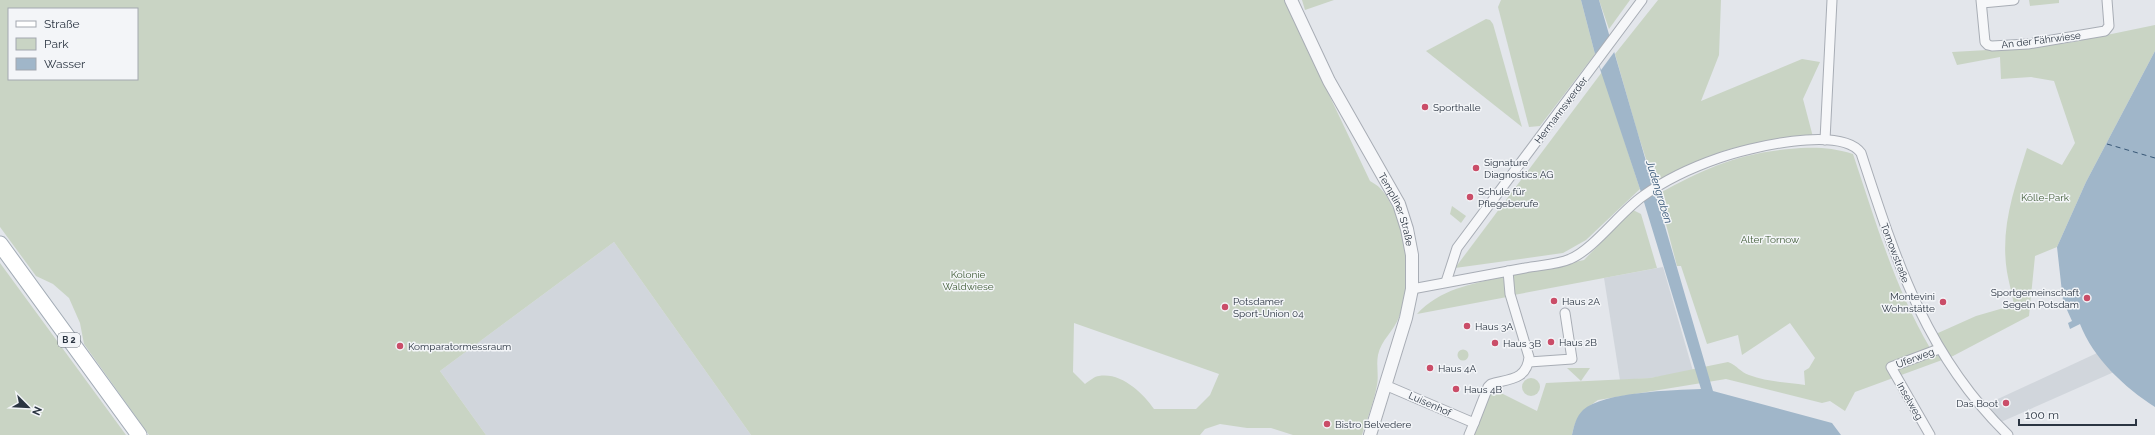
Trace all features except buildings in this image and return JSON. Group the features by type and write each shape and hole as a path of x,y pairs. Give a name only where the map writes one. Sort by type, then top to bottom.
{"main road":[{"name":"B 2","path":"0,244 139,435"}],"street":[{"name":"Templiner Straße","path":"1291,0 1329,81 1399,204 1407,229 1412,256 1412,289 1406,318 1370,435"},
{"name":"Hermannswerder","path":"1446,282 1457,248 1598,61 1642,0"},
{"path":"1412,289 1570,259 1596,240 1642,196 1701,165 1744,151 1788,143 1825,140 1832,0"},
{"name":"An der Fährwiese","path":"2014,0 1981,2 1985,42 1992,46 2028,44 2105,31 2109,26 2107,0"},
{"name":"Tornowstraße","path":"1825,140 1854,146 1861,153 1882,221 1908,286 1939,349 1977,402 2008,435"},
{"path":"1469,435 1488,387 1491,384 1518,377 1526,370 1529,362 1510,294 1508,271"},
{"path":"1529,362 1572,359 1565,313"},
{"name":"Uferweg","path":"1891,367 1939,349"},
{"name":"Inselweg","path":"1891,367 1930,435"},
{"name":"Luisenhof","path":"1385,384 1474,423"}],"shaded area":[{"path":"614,242 751,435 486,435 440,371"},
{"path":"1663,267 1693,371 1650,378 1620,380 1604,278"},
{"path":"2097,353 2114,372 2001,422 1987,404"}],"green space":[{"name":"Kolonie Waldwiese","path":"0,0 1284,0 1370,181 1384,192 1393,208 1404,235 1408,262 1406,289 1403,303 1397,322 1382,345 1378,355 1377,385 1362,435 1293,435 1271,428 1247,428 1220,424 1205,429 1200,435 751,435 614,242 440,371 486,435 149,435 84,344 80,323 69,298 53,284 36,276 0,227","holes":["1074,323 1219,374 1210,395 1196,409 1154,409 1138,390 1123,380 1115,377 1097,376 1085,384 1073,372"]},
{"path":"1302,0 1334,0 1305,10"},
{"path":"1501,0 1581,0 1595,54 1540,126 1529,127 1498,7"},
{"path":"1599,0 1630,0 1609,29"},
{"path":"1658,0 1721,0 1719,55 1701,101 1802,59 1820,62 1803,99 1813,137 1768,141 1724,151 1697,162 1654,184 1615,54"},
{"path":"2029,0 2059,0 2059,3 2030,6"},
{"path":"1486,19 1490,20 1493,24 1522,127 1426,51"},
{"path":"2155,25 2155,51 2086,182 2057,247 2035,256 2029,316 1953,356 1855,392 1845,411 1830,401 1822,403 1726,379 1598,400 1580,414 1572,435 1472,435 1491,388 1537,411 1546,383 1650,378 1728,362 1746,374 1756,377 1805,385 1804,371 1809,368 1815,358 1790,323 1742,355 1738,335 1707,344 1681,266 1677,266 1658,194 1690,177 1736,159 1770,151 1789,149 1829,149 1853,154 1896,278 1906,302 1930,348 1938,333 1976,316 2014,305 2007,272 2005,240 2013,194 2027,148 2062,165 2075,143 2054,81 2031,77 2001,79 2000,57 1957,65 1952,52 2023,48 2068,43"},
{"path":"1602,72 1640,189 1586,240 1563,253 1455,268"},
{"path":"1452,206 1466,216 1461,223 1450,214"},
{"path":"1633,210 1641,214 1657,268 1514,295 1510,276 1584,260"},
{"path":"0,263 126,435 0,435"},
{"path":"1503,277 1507,297 1417,314 1426,306 1446,293 1468,285"},
{"path":"1461,350 1465,350 1467,351 1467,359 1461,360 1458,357 1458,353"},
{"path":"1567,368 1590,368 1581,381"},
{"path":"1527,378 1535,378 1540,383 1538,394 1535,396 1527,396 1522,391 1522,383"}],"water":[{"path":"1581,0 1599,0 1713,391 1832,423 1841,435 1572,435 1575,425 1583,410 1606,399 1639,393 1701,389 1640,189 1595,54"},
{"path":"2155,51 2155,407 2132,391 2111,371 2093,349 2080,324 2070,329 2068,323 2072,321 2063,301 2057,247 2086,182"}],"pier":[{"path":"1611,38 1615,51 1601,70 1595,54"}],"ferry route":[{"path":"2107,144 2155,158"}],"place":[{"name":"Sporthalle","path":"1425,107"},
{"name":"Signature Diagnostics AG","path":"1476,168"},
{"name":"Schule für Pflegeberufe","path":"1470,197"},
{"name":"Sportgemeinschaft Segeln Potsdam","path":"2087,298"},
{"name":"Haus 2A","path":"1554,301"},
{"name":"Montevini Wohnstätte","path":"1943,302"},
{"name":"Potsdamer Sport-Union 04","path":"1225,307"},
{"name":"Haus 3A","path":"1467,326"},
{"name":"Haus 2B","path":"1551,342"},
{"name":"Haus 3B","path":"1495,343"},
{"name":"Komparatormessraum","path":"400,346"},
{"name":"Haus 4A","path":"1430,368"},
{"name":"Haus 4B","path":"1456,389"},
{"name":"Das Boot","path":"2006,403"},
{"name":"Bistro Belvedere","path":"1327,424"}],"water label":[{"name":"Judengraben","path":"1659,192"}],"park label":[{"name":"Kölle-Park","path":"2045,197"},
{"name":"Alter Tornow","path":"1770,239"}]}
